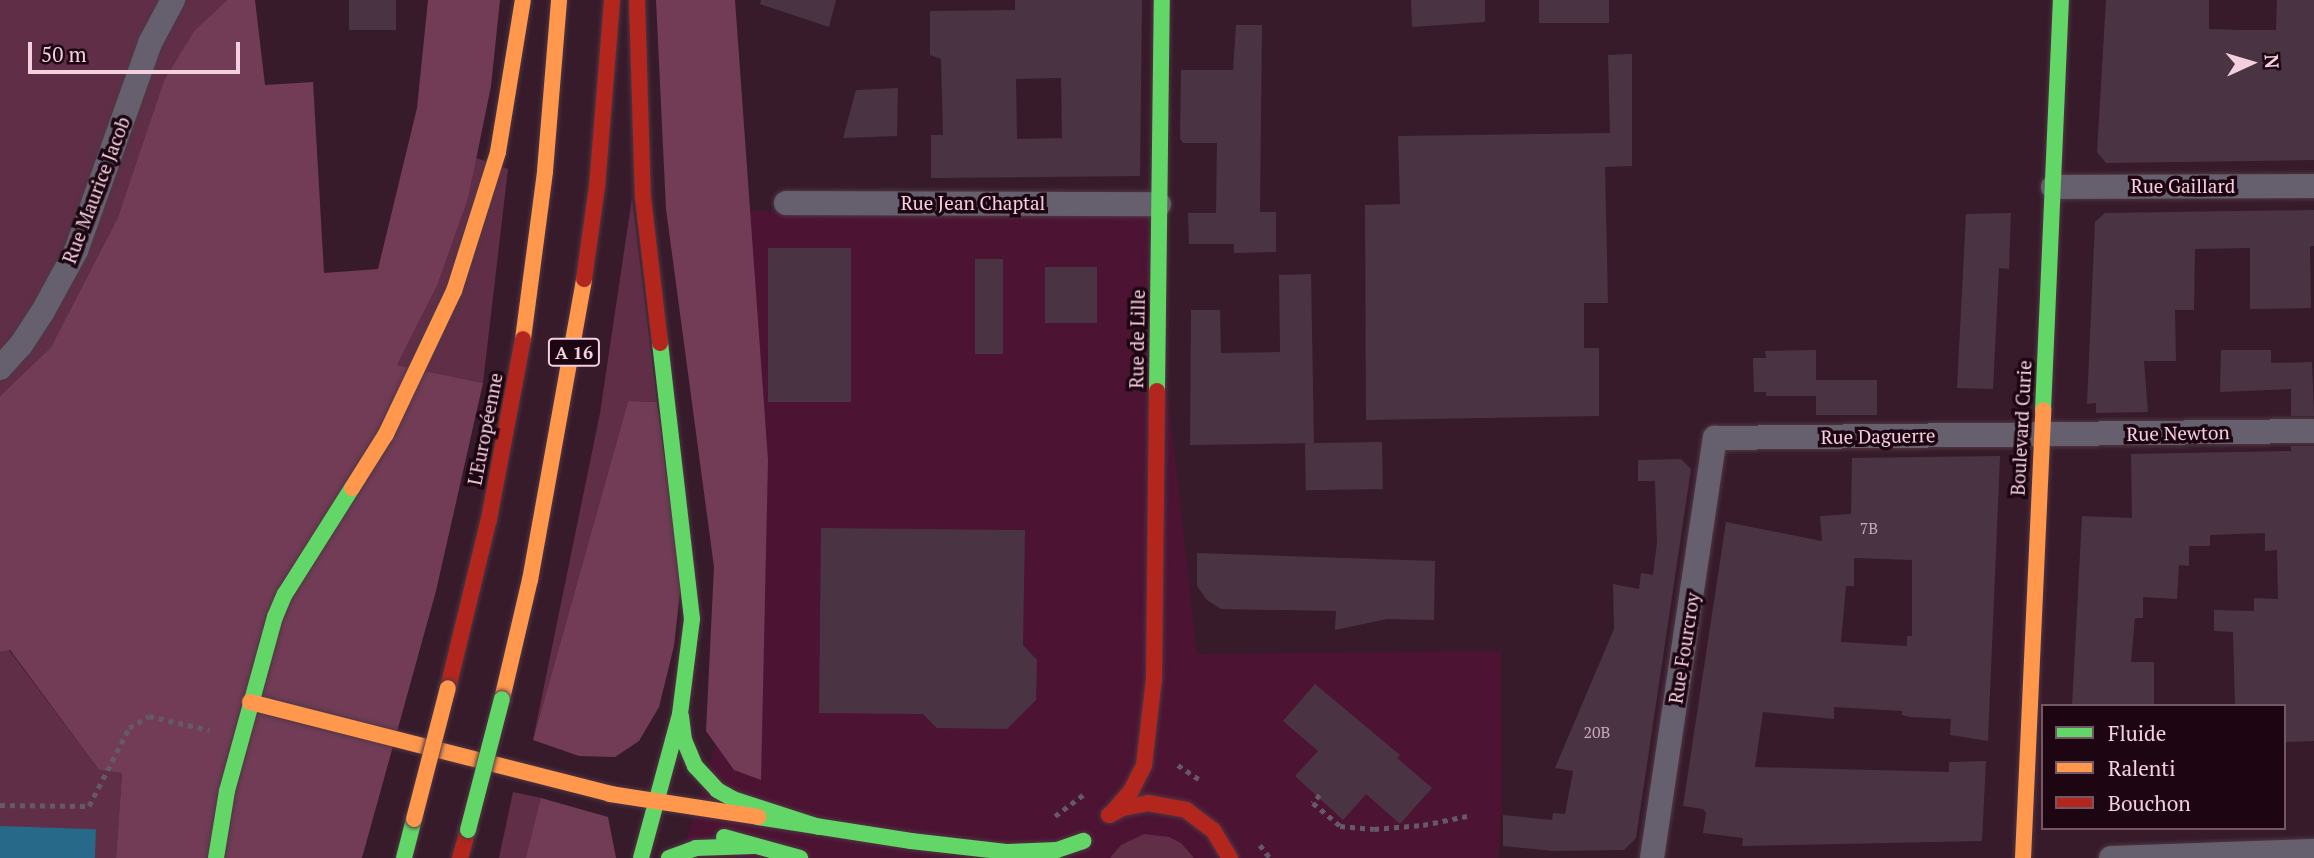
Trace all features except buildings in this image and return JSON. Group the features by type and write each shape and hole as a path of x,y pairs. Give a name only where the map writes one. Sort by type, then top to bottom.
{"main road":[{"path":"216,858 227,791 240,737 285,594 386,433 433,340 454,291 498,152 523,0"},
{"name":"L'Européenne","path":"404,858 489,519 520,354 545,171 559,0"},
{"name":"A 16","path":"460,858 530,580 576,338 597,187 612,0"},
{"path":"638,0 637,75 643,198 690,589 689,653 680,715 659,812 641,858"},
{"name":"Rue de Lille","path":"1076,858 1097,827 1131,791 1144,765 1154,679 1162,0"},
{"name":"Boulevard Curie","path":"2023,858 2061,0"},
{"name":"Rue de Lille","path":"1154,679 1162,752"},
{"path":"250,702 610,794 659,812 819,827 1024,853 1058,850 1097,827 1148,803 1186,810"},
{"path":"680,715 684,740 695,766 717,790 733,799 819,827"},
{"path":"1172,790 1186,810 1213,830 1230,858"},
{"path":"703,831 800,858"},
{"path":"669,858 696,848 753,846"}],"street":[{"name":"Rue Maurice Jacob","path":"0,368 21,345 42,313 76,251 150,43 173,0"},
{"name":"Rue Gaillard","path":"2053,187 2314,186"},
{"name":"Rue Jean Chaptal","path":"786,203 1159,204"},
{"name":"Rue Newton","path":"2042,435 2314,431"},
{"name":"Rue Daguerre","path":"1715,438 2042,435"},
{"name":"Rue Fourcroy","path":"1652,858 1715,438"},
{"path":"2111,858 2314,851"}],"path":[{"path":"0,806 89,806 129,728 149,716 240,737"},
{"path":"1320,795 1312,803 1340,826 1386,828 1423,825 1467,816"}],"shaded area":[{"path":"0,0 227,0 194,31 164,80 118,217 51,347 0,396"},
{"path":"227,0 255,0 265,85 313,82 324,273 378,269 417,108 428,0 500,0 491,86 468,199 437,286 397,365 483,383 436,591 362,858 116,858 122,773 99,770 10,650 0,652 0,396 51,347 118,217 164,80 194,31"},
{"path":"656,0 735,0 768,460 761,780 734,770 706,731 714,567 666,209"},
{"path":"476,158 508,169 483,383 397,365 437,286 468,199"},
{"path":"632,198 657,402 628,401 533,740 600,413"},
{"path":"666,209 1148,217 1197,654 1501,651 1502,804 1498,858 681,858 715,746 714,567"},
{"path":"628,401 657,402 681,583 674,646 659,707 639,741 615,757 579,756 533,740"},
{"path":"9,650 99,770 122,773 116,858 0,858 0,652"},
{"path":"513,792 541,798 529,858 499,858"},
{"path":"541,798 608,817 616,858 526,858"},
{"path":"1144,834 1169,837 1181,843 1194,858 1110,858 1121,845"}],"water":[{"path":"0,826 96,829 95,858 0,858"}],"traffic: fast":[{"path":"1157,391 1162,0"},
{"path":"2043,410 2061,0"},
{"path":"641,858 680,714 692,619 660,343"},
{"path":"216,858 227,791 275,617 285,594 352,488"},
{"path":"468,830 502,699"},
{"path":"681,716 684,740 695,766 717,790 733,799 819,827"},
{"path":"758,817 911,841 1008,852 1057,850 1083,841"},
{"path":"404,858 414,819"},
{"path":"724,837 800,858"},
{"path":"669,858 696,848 753,846"}],"traffic: slow":[{"path":"352,488 386,434 454,291 498,152 523,0"},
{"path":"523,339 545,171 559,0"},
{"path":"502,699 530,580 584,279"},
{"path":"2023,858 2043,410"},
{"path":"414,819 448,688"},
{"path":"250,702 610,794 758,817"}],"traffic: jam":[{"path":"584,279 597,187 612,0"},
{"path":"637,0 643,198 660,343"},
{"path":"448,688 489,519 523,339"},
{"path":"1111,814 1131,791 1144,765 1154,679 1157,391"},
{"path":"1109,815 1123,808 1148,803 1186,810 1213,830 1230,858"},
{"path":"460,858 468,830"}]}
